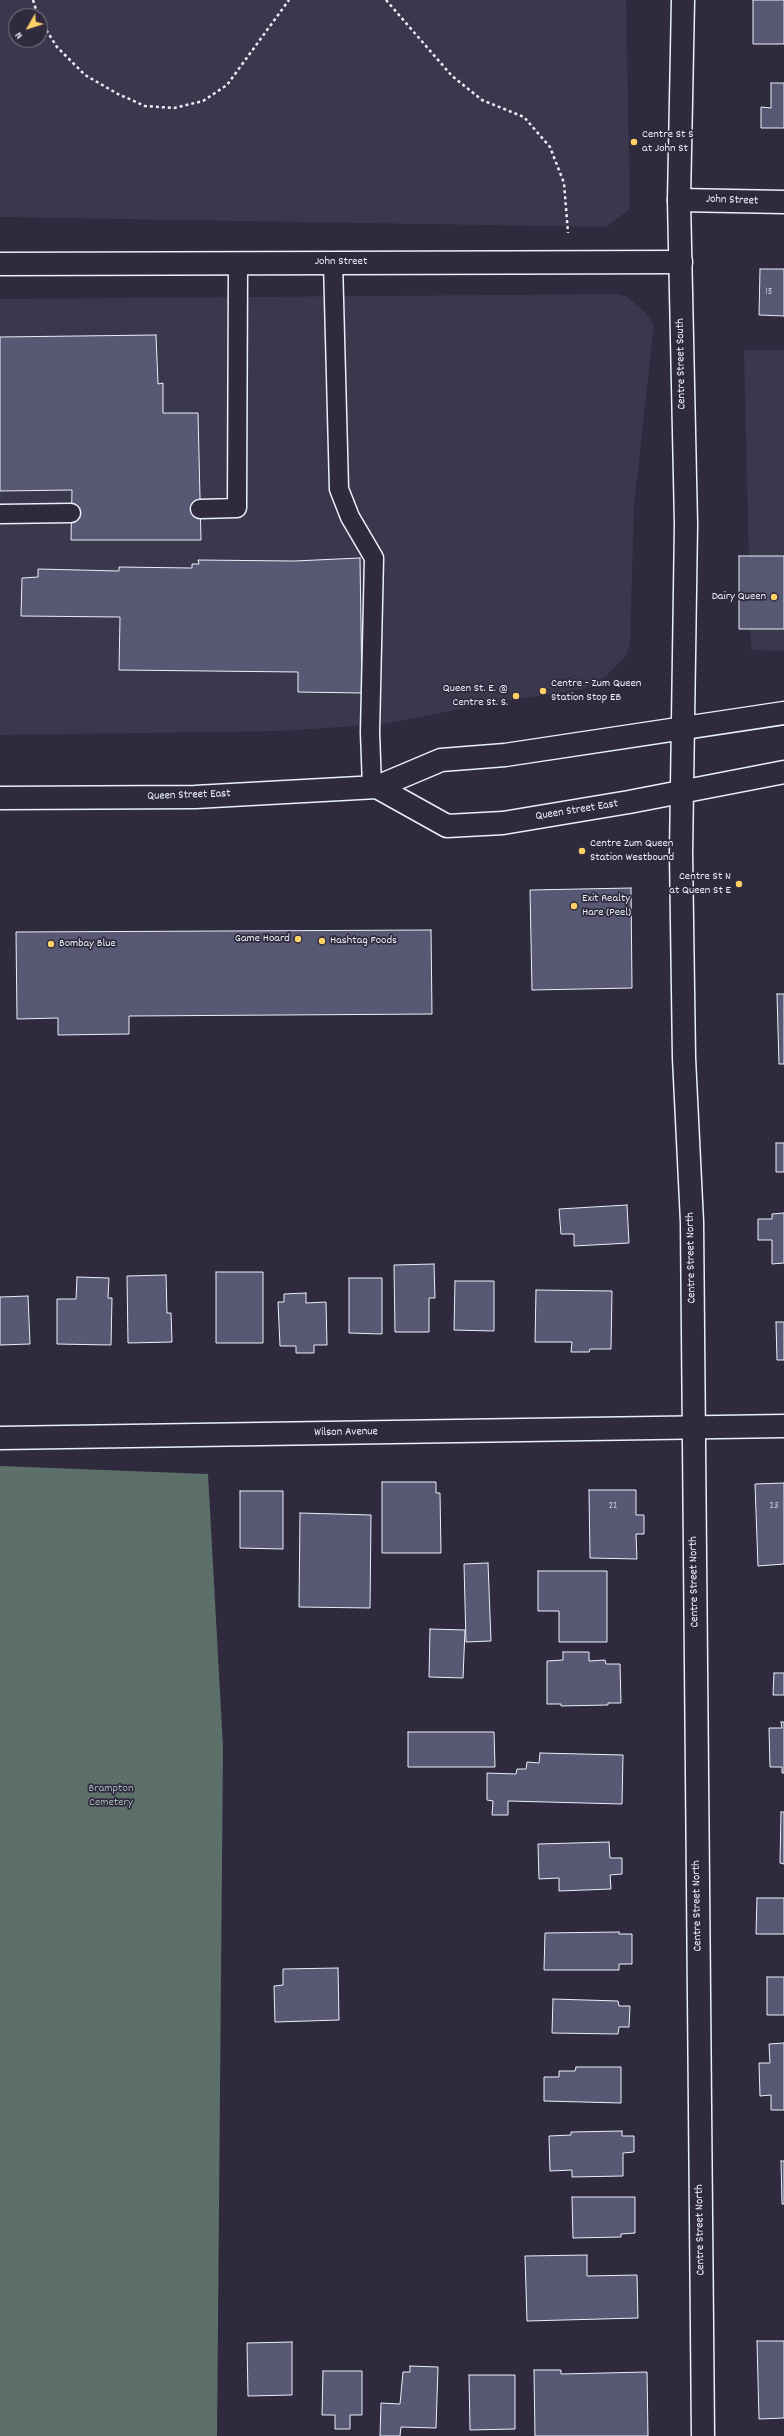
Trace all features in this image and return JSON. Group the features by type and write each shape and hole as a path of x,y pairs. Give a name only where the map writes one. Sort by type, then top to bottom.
{"street":[{"name":"Centre Street South","path":"682,728 686,524 679,200 683,0"},
{"name":"John Street","path":"679,200 784,202"},
{"name":"John Street","path":"0,264 570,261 681,262"},
{"name":"Queen Street East","path":"0,798 194,797 375,787 441,760 505,755 784,713"},
{"name":"Centre Street North","path":"682,728 683,1011 692,1222 702,2436"},
{"name":"Queen Street East","path":"375,787 447,826 503,823 682,792 784,772"},
{"name":"Wilson Avenue","path":"0,1438 784,1426"}],"lane":[{"path":"333,262 339,489 350,517 374,558 370,732 375,787"},
{"path":"200,509 236,508 238,263"},
{"path":"0,514 72,513"}],"path":[{"path":"48,33 57,47 84,75 118,94 145,106 174,108 203,101 227,85 289,0"},
{"path":"386,0 452,76 482,100 524,117 550,147 564,183 570,261"}],"shaded area":[{"path":"0,0 626,0 630,209 606,227 0,217"},
{"path":"617,294 626,296 646,313 653,324 653,333 634,506 630,642 626,656 605,677 583,689 491,703 384,724 282,731 0,735 0,299"},
{"path":"744,350 784,350 784,651 751,650"}],"green space":[{"name":"Brampton Cemetery","path":"0,1466 208,1474 223,1747 217,2436 0,2436"}],"building":[{"path":"753,0 784,0 784,44 753,44"},
{"path":"771,83 784,83 784,128 761,128 761,107 771,108"},
{"path":"760,269 784,269 784,316 759,315"},
{"path":"156,335 158,384 163,383 163,413 198,413 201,540 71,540 72,490 0,491 0,337"},
{"path":"739,556 784,556 784,629 739,629"},
{"path":"360,558 362,693 298,692 298,672 119,670 120,617 21,616 22,578 38,577 38,569 119,571 119,567 192,568 192,564 199,564 198,560 294,561"},
{"path":"631,888 632,988 532,990 530,890"},
{"path":"431,930 432,1014 129,1016 129,1034 58,1035 58,1018 17,1019 16,932"},
{"path":"777,994 784,994 784,1064 779,1064"},
{"path":"776,1143 784,1143 784,1172 776,1172"},
{"path":"627,1205 629,1243 574,1246 574,1234 561,1234 559,1209"},
{"path":"784,1213 784,1263 772,1264 772,1240 758,1240 758,1219 772,1219 772,1214"},
{"path":"434,1264 435,1298 429,1298 429,1332 395,1332 394,1265"},
{"path":"216,1272 263,1272 263,1343 216,1343"},
{"path":"166,1275 167,1313 171,1313 172,1342 128,1343 127,1276"},
{"path":"77,1277 109,1278 108,1298 112,1298 111,1345 57,1344 57,1299 76,1299"},
{"path":"349,1278 382,1278 382,1334 349,1333"},
{"path":"455,1281 494,1281 494,1331 454,1330"},
{"path":"536,1290 612,1291 611,1349 590,1349 589,1352 571,1352 572,1342 535,1342"},
{"path":"306,1293 306,1303 326,1302 327,1345 314,1345 314,1353 296,1353 296,1346 280,1346 278,1302 284,1302 284,1294"},
{"path":"28,1296 30,1344 0,1345 0,1297"},
{"path":"776,1322 784,1322 784,1360 777,1360"},
{"path":"382,1482 436,1482 436,1493 440,1493 441,1553 382,1553"},
{"path":"784,1483 784,1564 758,1566 755,1484"},
{"path":"589,1490 636,1490 636,1515 644,1515 644,1534 636,1534 637,1559 590,1558"},
{"path":"240,1491 283,1491 283,1549 240,1548"},
{"path":"300,1513 371,1515 370,1608 299,1607"},
{"path":"488,1563 491,1641 466,1642 464,1564"},
{"path":"538,1571 607,1571 607,1642 559,1642 559,1611 538,1611"},
{"path":"430,1629 465,1630 463,1678 429,1677"},
{"path":"563,1652 589,1652 589,1661 605,1660 606,1664 620,1664 621,1703 608,1703 608,1705 561,1706 561,1704 547,1704 547,1661 563,1660"},
{"path":"774,1673 784,1673 784,1695 773,1695"},
{"path":"781,1722 784,1722 784,1773 782,1773 782,1767 770,1767 769,1728 782,1728"},
{"path":"408,1732 494,1732 495,1767 408,1767"},
{"path":"540,1753 623,1755 622,1804 508,1801 508,1815 492,1815 493,1801 487,1800 487,1773 516,1774 517,1769 526,1769 527,1762 539,1763"},
{"path":"781,1812 784,1812 784,1864 780,1863"},
{"path":"609,1842 610,1858 622,1858 622,1874 610,1875 611,1889 559,1891 559,1878 539,1879 538,1844"},
{"path":"757,1898 784,1898 784,1934 756,1934"},
{"path":"619,1932 619,1934 632,1934 632,1964 619,1964 619,1970 544,1970 545,1933"},
{"path":"338,1968 339,2020 275,2022 274,1986 283,1985 283,1969"},
{"path":"767,1977 784,1977 784,2015 767,2015"},
{"path":"553,1999 618,2001 619,2006 630,2006 629,2027 619,2027 618,2034 552,2033"},
{"path":"784,2043 784,2110 771,2110 771,2095 760,2096 759,2063 770,2063 769,2044"},
{"path":"576,2067 621,2067 621,2103 544,2101 544,2077 559,2077 559,2071 575,2071"},
{"path":"622,2131 622,2136 634,2136 634,2152 623,2153 623,2176 572,2177 572,2170 550,2171 549,2136 571,2135 571,2132"},
{"path":"781,2161 784,2161 784,2204 782,2204"},
{"path":"572,2197 635,2197 635,2233 621,2234 621,2237 573,2238"},
{"path":"587,2255 587,2276 637,2275 638,2318 527,2321 525,2256"},
{"path":"757,2341 784,2341 784,2418 759,2419"},
{"path":"292,2342 292,2395 248,2396 247,2343"},
{"path":"410,2366 438,2367 436,2428 401,2427 400,2436 380,2436 381,2403 400,2404 403,2372 410,2372"},
{"path":"534,2370 561,2370 561,2374 647,2372 648,2436 535,2436"},
{"path":"323,2371 362,2371 362,2415 350,2415 350,2429 335,2429 335,2415 322,2415"},
{"path":"469,2375 515,2375 515,2429 470,2430"}],"place":[{"name":"Centre St S at John St","path":"634,142"},
{"name":"Dairy Queen","path":"774,597"},
{"name":"Centre - Zum Queen Station Stop EB","path":"543,691"},
{"name":"Queen St. E. @ Centre St. S.","path":"516,696"},
{"name":"Centre Zum Queen Station Westbound","path":"582,851"},
{"name":"Centre St N at Queen St E","path":"739,884"},
{"name":"Exit Realty Hare (Peel)","path":"574,906"},
{"name":"Game Hoard","path":"298,939"},
{"name":"Hashtag Foods","path":"322,941"},
{"name":"Bombay Blue","path":"51,944"}]}
